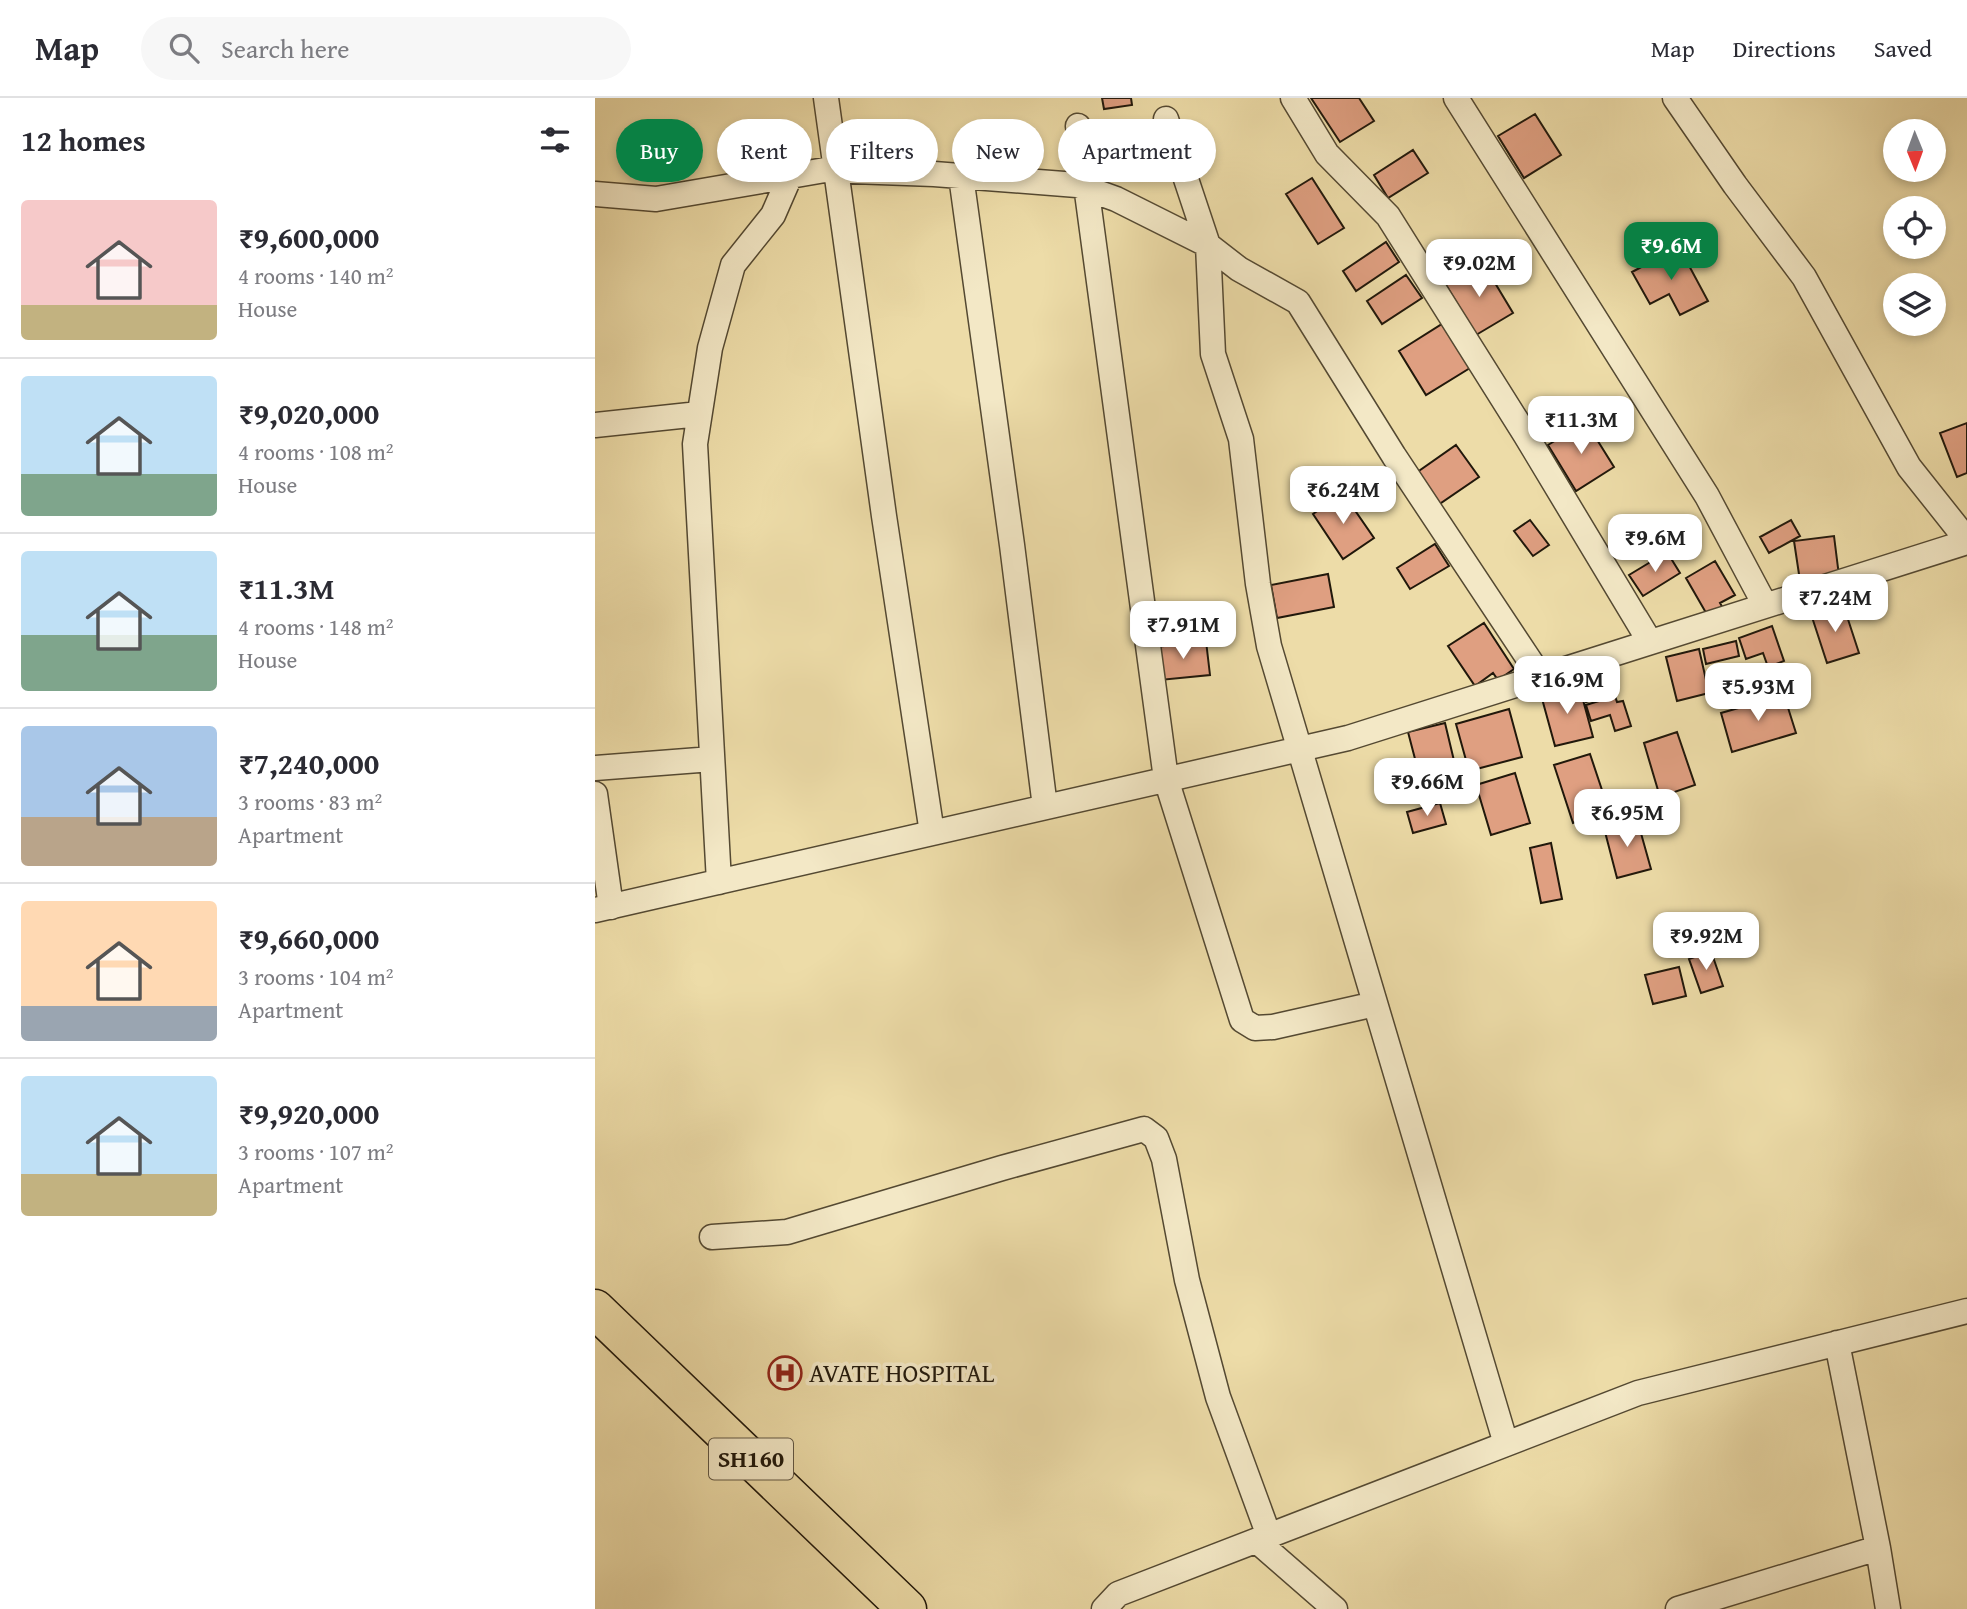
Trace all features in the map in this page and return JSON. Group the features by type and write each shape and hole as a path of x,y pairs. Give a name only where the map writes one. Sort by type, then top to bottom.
{"main road":[{"name":"SH160","path":"601,1323 907,1609"}],"street":[{"path":"826,98 829,119"},
{"path":"1293,98 1327,154 1388,216 1525,434 1650,642"},
{"path":"1456,98 1707,496 1765,605"},
{"path":"595,794 603,908 1349,738 1967,541 1909,467 1804,277 1735,185 1675,98"},
{"path":"595,194 656,199 755,182"},
{"path":"719,882 695,444 710,348 733,265 772,215 787,182"},
{"path":"838,182 884,516 932,833"},
{"path":"962,182 1045,807"},
{"path":"1038,182 1077,185 1116,199 1207,245 1239,269 1298,302 1394,456 1541,676"},
{"path":"1084,182 1166,779 1242,1020 1255,1028 1273,1027 1375,1004"},
{"path":"1186,182 1207,245 1213,354 1241,439 1258,584 1269,646 1506,1444"},
{"path":"595,425 699,414"},
{"path":"595,768 712,759"},
{"path":"712,1237 787,1232 1144,1129 1156,1138 1164,1159 1187,1280 1217,1397 1263,1539 1335,1609"},
{"path":"1104,1609 1118,1594 1638,1393 1967,1311"},
{"path":"1837,1343 1888,1609"},
{"path":"1678,1609 1878,1548"}],"building":[{"path":"1102,98 1131,98 1132,105 1104,109"},
{"path":"1311,98 1359,98 1374,121 1340,142"},
{"path":"1535,114 1561,155 1524,178 1498,136"},
{"path":"1413,150 1428,173 1388,198 1374,175"},
{"path":"1312,178 1344,228 1318,244 1286,194"},
{"path":"1386,242 1399,262 1356,291 1343,271"},
{"path":"1679,247 1708,301 1680,315 1669,294 1650,304 1632,272"},
{"path":"1483,263 1513,313 1476,335 1446,285"},
{"path":"1406,275 1422,298 1382,324 1367,301"},
{"path":"1442,324 1470,368 1426,395 1399,351"},
{"path":"1586,422 1614,467 1576,491 1548,445"},
{"path":"1967,423 1967,473 1957,477 1940,433"},
{"path":"1456,445 1479,477 1438,505 1416,473"},
{"path":"1343,493 1374,538 1343,559 1313,514"},
{"path":"1530,520 1549,545 1533,556 1514,531"},
{"path":"1791,520 1800,536 1769,553 1760,537"},
{"path":"1646,522 1665,546 1650,557 1632,532"},
{"path":"1834,536 1839,576 1800,581 1794,541"},
{"path":"1435,544 1449,566 1410,589 1397,568"},
{"path":"1667,552 1680,573 1643,596 1629,575"},
{"path":"1715,561 1735,595 1720,603 1724,610 1709,618 1686,578"},
{"path":"1328,574 1334,607 1277,618 1271,585"},
{"path":"1843,604 1859,653 1827,663 1811,614"},
{"path":"1484,623 1514,669 1498,680 1493,673 1475,686 1448,646"},
{"path":"1772,626 1784,661 1768,667 1763,653 1746,659 1739,638"},
{"path":"1206,641 1210,675 1160,680 1156,647"},
{"path":"1736,641 1739,656 1706,664 1703,649"},
{"path":"1699,649 1709,693 1677,701 1666,657"},
{"path":"1613,678 1617,692 1586,702 1581,687"},
{"path":"1579,685 1593,737 1555,746 1541,695"},
{"path":"1784,695 1796,733 1732,752 1721,713"},
{"path":"1615,696 1617,702 1623,701 1631,726 1615,731 1610,715 1591,721 1586,705"},
{"path":"1509,709 1522,757 1469,771 1456,724"},
{"path":"1445,723 1456,769 1420,778 1408,732"},
{"path":"1677,732 1695,785 1660,797 1644,743"},
{"path":"1590,754 1609,811 1573,823 1554,765"},
{"path":"1515,773 1530,823 1491,835 1476,785"},
{"path":"1440,803 1446,824 1413,833 1407,812"},
{"path":"1637,819 1651,869 1617,878 1604,828"},
{"path":"1551,843 1562,899 1541,903 1530,848"},
{"path":"1711,951 1723,986 1701,993 1689,959"},
{"path":"1679,967 1686,996 1653,1004 1645,975"}],"place":[{"name":"AVATE HOSPITAL","path":"785,1373"}]}
